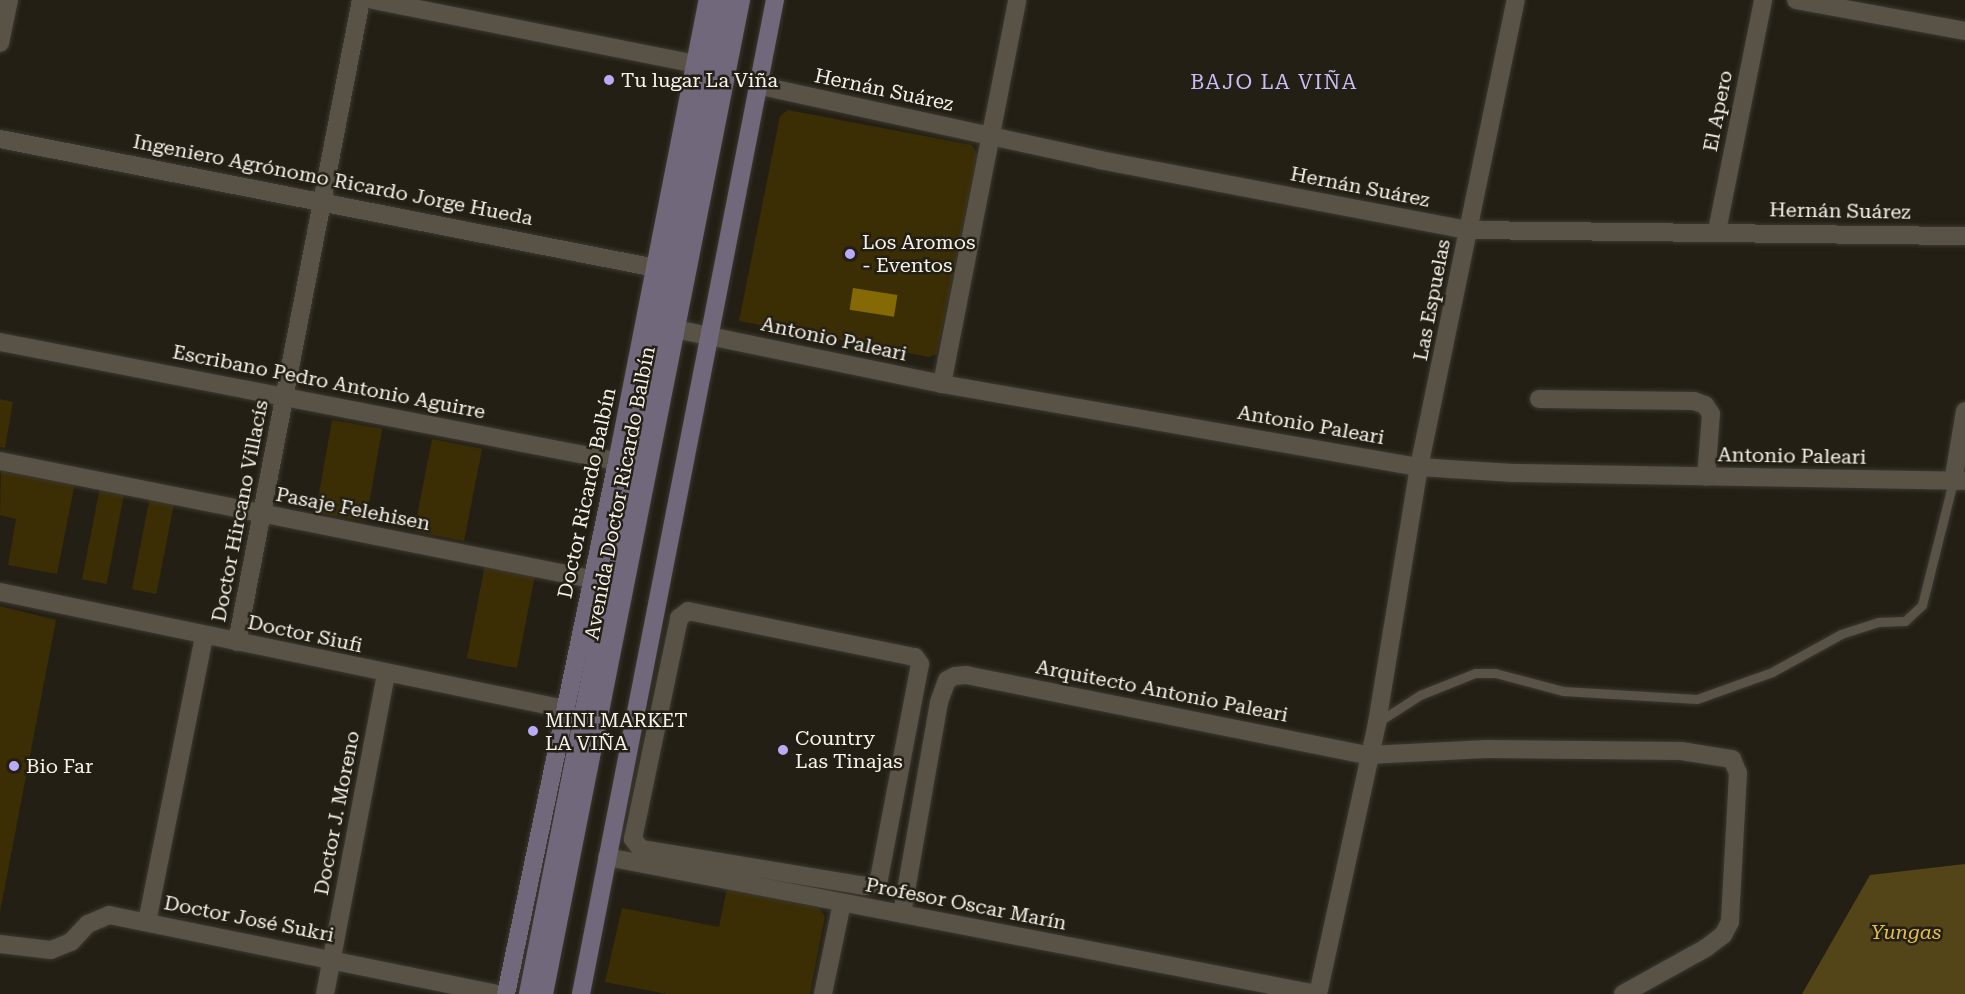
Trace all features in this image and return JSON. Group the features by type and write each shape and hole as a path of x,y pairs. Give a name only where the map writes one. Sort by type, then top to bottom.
{"street":[{"path":"0,43 9,0"},
{"name":"Doctor Hircano Villacís","path":"237,642 320,199 361,0"},
{"path":"373,0 695,63"},
{"name":"Doctor Ricardo Balbín","path":"506,994 591,579 632,464 656,268 708,0"},
{"name":"Avenida Doctor Ricardo Balbín","path":"667,328 724,0"},
{"name":"Avenida Doctor Ricardo Balbín","path":"528,994 632,464 667,328 741,0"},
{"path":"581,994 707,336 775,0"},
{"path":"942,384 1017,0"},
{"name":"Las Espuelas","path":"1317,994 1368,755 1377,723 1419,467 1516,0"},
{"name":"El Apero","path":"1717,231 1763,0"},
{"path":"1796,0 1965,31"},
{"name":"Hernán Suárez","path":"757,85 989,136 1468,230 1717,231 1965,236"},
{"name":"Ingeniero Agrónomo Ricardo Jorge Hueda","path":"0,139 320,199 656,268"},
{"name":"Antonio Paleari","path":"667,328 942,384 1419,467 1706,477 1959,481"},
{"name":"Escribano Pedro Antonio Aguirre","path":"0,342 285,395 632,464"},
{"path":"1539,399 1694,401 1705,405 1711,414 1706,477"},
{"path":"1959,481 1965,411"},
{"name":"Pasaje Felehisen","path":"0,461 591,579"},
{"name":"Avenida Doctor Ricardo Balbín","path":"544,994 632,464"},
{"name":"Doctor Siufi","path":"0,592 204,637 565,710"},
{"path":"687,611 915,657 920,664 879,879 865,886 641,849 633,839 632,830 655,727 679,618 687,611"},
{"path":"147,922 204,637"},
{"name":"Doctor J. Moreno","path":"326,994 386,675"},
{"name":"Arquitecto Antonio Paleari","path":"902,914 939,702 947,680 966,675 1368,755 1487,749 1681,751 1732,759 1738,773 1730,922 1723,935 1706,948 1623,994"},
{"path":"633,722 655,727"},
{"name":"Profesor Oscar Marín","path":"607,858 1317,994"},
{"path":"823,994 842,903"},
{"name":"Doctor José Sukri","path":"0,944 51,951 71,942 88,924 109,915 499,994"}],"lane":[{"path":"1377,723 1420,695 1475,673 1495,673 1563,691 1696,699 1772,672 1841,634 1878,622 1905,621 1922,604 1959,481"}],"shaded area":[{"path":"788,110 972,145 978,155 937,354 929,357 739,321 780,116"},
{"path":"853,288 897,295 894,317 850,310"},
{"path":"0,399 13,402 5,448 0,447"},
{"path":"332,420 382,429 366,521 316,513"},
{"path":"432,439 482,449 464,541 414,531"},
{"path":"1,467 75,482 57,574 8,565 16,519 0,515"},
{"path":"100,487 125,492 107,584 82,579"},
{"path":"150,496 175,501 156,594 132,589"},
{"path":"485,565 535,575 517,668 467,658"},
{"name":"Bio Far","path":"0,606 56,620 0,912"},
{"path":"727,888 819,908 825,916 810,994 666,994 605,982 622,908 719,927"}],"green space":[{"name":"Yungas","path":"1965,864 1965,994 1802,994 1870,875"}],"place":[{"name":"Tu lugar La Viña","path":"609,80"},
{"name":"Los Aromos - Eventos","path":"850,254"},
{"name":"MINI MARKET LA VIÑA","path":"533,731"},
{"name":"Country Las Tinajas","path":"783,750"},
{"name":"Bio Far","path":"14,766"}],"district":[{"name":"BAJO LA VIÑA","path":"1274,82"}]}
